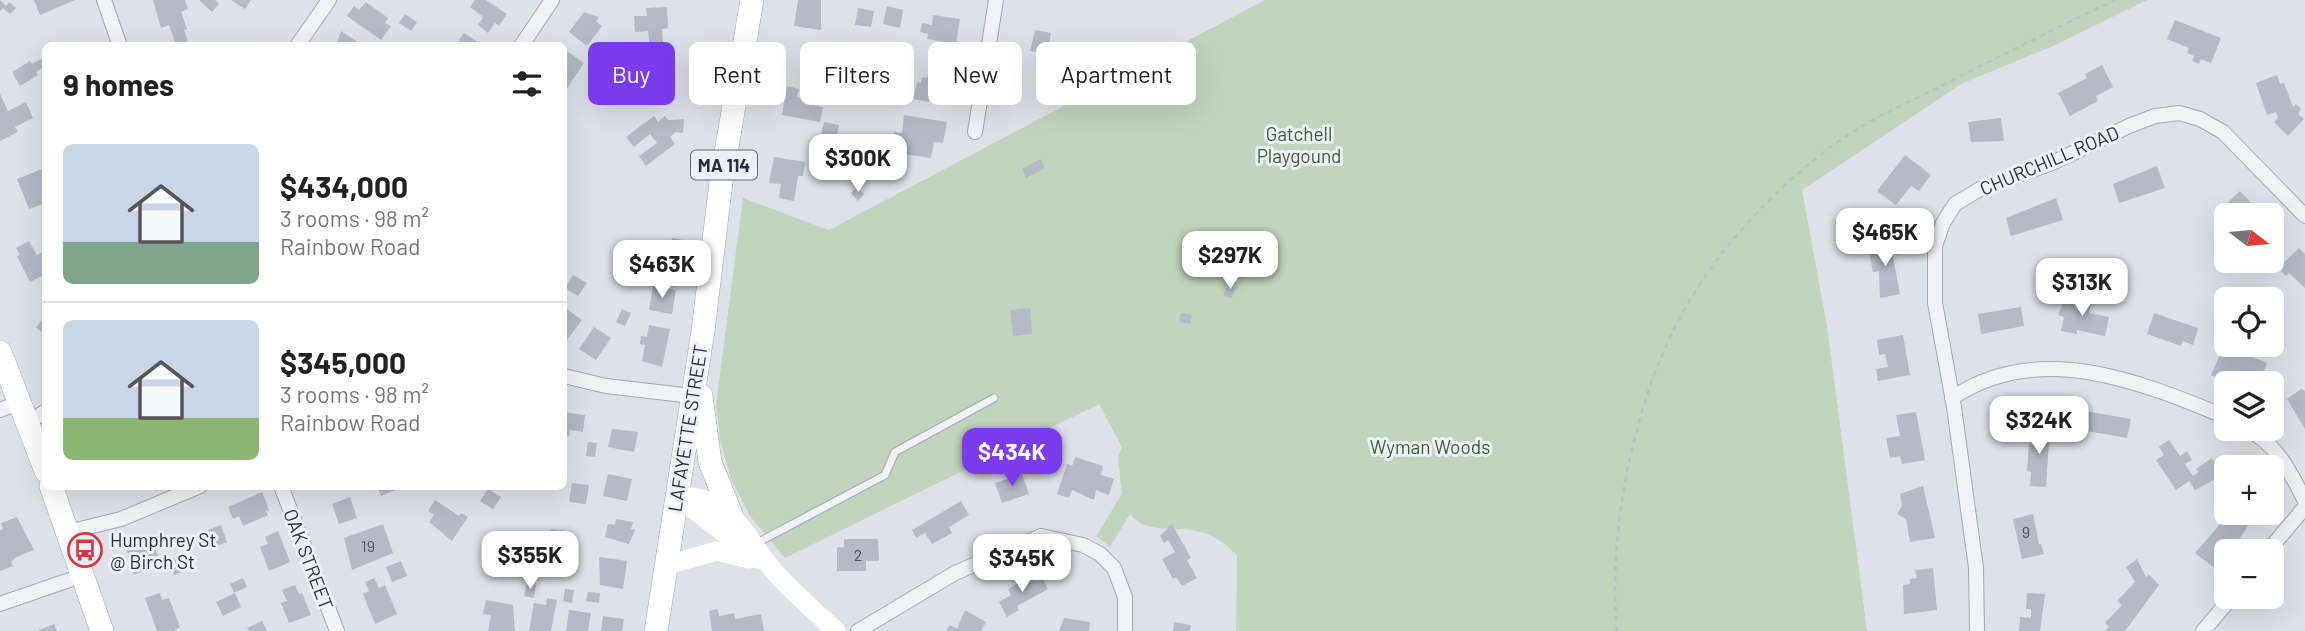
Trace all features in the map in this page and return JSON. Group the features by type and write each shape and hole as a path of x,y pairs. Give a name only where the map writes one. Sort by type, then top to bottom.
{"main road":[{"name":"LAFAYETTE STREET","path":"656,631 700,346 721,181 751,0"},
{"path":"700,346 704,432 710,462 731,514 773,570"},
{"path":"0,352 42,461"},
{"path":"52,490 102,631"},
{"path":"676,496 710,499 731,514"},
{"path":"676,496 773,570 836,631"},
{"path":"666,565 717,551 740,555 773,570"}],"street":[{"path":"119,0 107,7 119,42"},
{"path":"300,42 329,0"},
{"path":"523,42 552,0"},
{"path":"975,132 996,0"},
{"name":"CHURCHILL ROAD","path":"1977,631 1976,568 1952,398 1935,303 1933,272 1935,246 1943,223 1955,204 1980,189 2052,163 2155,116 2179,113 2200,119 2223,132 2305,216"},
{"path":"1952,398 1979,382 2016,370 2070,369 2137,383 2214,412"},
{"path":"567,377 606,386 692,396"},
{"path":"2265,441 2284,460 2305,501"},
{"path":"68,533 121,519 190,490"},
{"name":"OAK STREET","path":"283,490 337,631"},
{"path":"2278,539 2305,507"},
{"path":"858,631 954,573 1041,536 1083,545 1100,554 1114,568 1125,597 1125,631"},
{"path":"0,604 81,576"},
{"path":"2203,631 2222,609"}],"lane":[{"path":"754,544 885,475 895,452 994,398"}],"path":[{"path":"1618,631 1614,555 1622,498 1640,422 1662,357 1689,301 1735,236 1800,173 1863,126 2115,0"}],"green space":[{"path":"1265,0 2147,0 2053,46 1961,84 1802,190 1827,326 1867,631 1236,631 1237,556 1222,542 1192,530 1152,527 1140,523 1130,514 1110,547 1096,536 1122,494 1118,458 1122,447 1099,404 785,558 750,516 731,479 720,439 716,405 743,198 829,230 1066,105 1196,105 1196,42 1185,42"}],"building":[{"path":"0,0 6,6 9,2 16,8 10,14 3,8 0,11"},
{"path":"34,0 75,0 40,15"},
{"path":"153,0 185,0 188,9 181,12 188,41 175,42 169,25 161,28"},
{"path":"199,0 215,0 219,4 212,12"},
{"path":"231,0 251,0 245,9"},
{"path":"475,0 486,0 507,14 499,26 495,23 488,33 478,25 483,17 470,7"},
{"path":"798,0 821,0 821,30 794,26"},
{"path":"366,2 388,18 385,23 391,26 381,40 347,16 354,6 359,10"},
{"path":"887,6 903,10 900,28 883,24"},
{"path":"667,7 668,28 662,29 663,42 649,42 648,31 635,32 634,16 647,16 646,8"},
{"path":"858,8 874,11 871,27 855,25"},
{"path":"584,12 599,17 596,21 602,26 587,46 569,32"},
{"path":"405,14 417,22 411,31 399,23"},
{"path":"933,15 960,19 956,42 927,39 928,34 920,32 922,23 932,25"},
{"path":"2175,20 2221,38 2211,63 2201,59 2199,64 2192,61 2194,56 2187,53 2189,48 2167,39"},
{"path":"1035,30 1051,33 1049,42 1036,42 1036,52 1030,51"},
{"path":"341,31 357,42 337,42"},
{"path":"464,33 477,42 460,42"},
{"path":"567,51 584,63 567,88"},
{"path":"41,59 42,68 36,72 38,75 20,86 12,72 30,61 32,64"},
{"path":"2102,65 2113,87 2096,96 2098,101 2070,116 2058,93 2087,78 2085,74"},
{"path":"928,72 928,102 914,99 917,82 921,83 922,77 927,78"},
{"path":"2277,75 2280,84 2284,83 2293,107 2296,104 2301,109 2298,114 2304,119 2288,136 2274,122 2278,118 2276,112 2267,115 2256,83"},
{"path":"787,86 799,89 797,97 800,98 800,105 823,107 820,122 782,115 784,105 786,105"},
{"path":"0,94 8,111 26,102 33,118 15,127 18,132 0,141"},
{"path":"904,115 947,122 943,143 934,142 931,158 891,152 894,132 902,133"},
{"path":"654,116 658,122 665,116 668,120 684,119 683,133 676,132 670,137 675,144 646,166 639,156 657,143 650,134 634,147 626,137"},
{"path":"2001,118 2004,141 1971,142 1968,122"},
{"path":"824,122 839,125 836,138 821,135"},
{"path":"1905,155 1931,175 1919,191 1911,186 1896,205 1877,191"},
{"path":"774,157 805,162 803,176 798,176 794,201 779,198 781,184 769,183"},
{"path":"1041,159 1045,168 1026,178 1022,169"},
{"path":"2157,166 2165,188 2119,203 2113,184"},
{"path":"42,169 42,204 29,209 17,179"},
{"path":"857,187 864,194 858,201 851,193"},
{"path":"2240,191 2251,203 2227,203"},
{"path":"2056,198 2063,220 2011,236 2006,218"},
{"path":"672,238 683,240 677,269 657,265 662,242 671,244"},
{"path":"29,241 37,255 42,252 42,276 30,282 17,256 20,255 16,248"},
{"path":"1890,241 1900,294 1880,298 1879,271 1873,272 1868,245"},
{"path":"2299,248 2305,254 2305,288 2289,273 2286,276 2283,273 2284,262"},
{"path":"573,275 587,283 578,296 567,289"},
{"path":"1228,284 1236,287 1231,298 1223,295"},
{"path":"653,286 676,290 672,314 649,310"},
{"path":"2065,298 2091,302 2089,313 2109,317 2105,336 2077,330 2077,334 2061,331 2064,317 2058,315"},
{"path":"2021,307 2024,326 1981,334 1978,314"},
{"path":"1030,308 1032,334 1013,336 1010,310"},
{"path":"567,309 582,320 567,340"},
{"path":"622,309 631,313 625,326 616,322"},
{"path":"1181,313 1192,315 1190,324 1179,322"},
{"path":"2154,313 2198,328 2193,345 2183,341 2181,346 2147,334"},
{"path":"42,320 42,332 36,328"},
{"path":"649,325 670,329 662,367 642,361 645,345 640,344 641,336 647,337"},
{"path":"594,327 611,338 596,360 579,349"},
{"path":"1903,335 1910,375 1878,381 1876,369 1888,367 1885,354 1879,355 1877,340"},
{"path":"2219,357 2252,357 2267,363 2264,371 2214,371 2214,376 2211,375"},
{"path":"2301,389 2305,391 2305,429 2287,399"},
{"path":"2085,411 2131,419 2127,438 2081,430"},
{"path":"567,412 585,415 583,432 570,430 569,436"},
{"path":"1916,412 1925,460 1902,464 1900,456 1890,458 1886,438 1900,436 1896,415"},
{"path":"2035,424 2050,426 2046,487 2030,486 2031,472 2027,471 2029,444 2033,445"},
{"path":"612,429 638,432 634,452 608,447"},
{"path":"2169,440 2180,456 2187,451 2192,460 2185,464 2193,476 2199,472 2196,469 2212,458 2214,480 2195,490 2189,481 2176,490 2156,460 2164,455 2159,447"},
{"path":"588,442 597,443 595,457 586,456"},
{"path":"1075,457 1103,466 1101,475 1114,479 1109,495 1096,490 1094,500 1072,490 1069,498 1057,494 1067,464 1072,466"},
{"path":"608,474 632,479 627,501 603,496"},
{"path":"1022,474 1029,494 1002,503 995,483"},
{"path":"572,483 589,485 586,504 569,502"},
{"path":"1923,486 1935,538 1910,542 1906,519 1897,514 1902,506 1900,494"},
{"path":"379,490 395,490 381,496"},
{"path":"487,490 501,497 493,509 480,501"},
{"path":"262,492 269,510 266,511 268,515 243,526 239,516 233,519 228,507"},
{"path":"350,497 357,518 339,524 332,504"},
{"path":"435,500 459,516 461,513 468,517 452,541 429,522 434,515 428,511"},
{"path":"961,501 969,515 949,527 952,533 932,544 925,533 916,538 912,530"},
{"path":"2033,514 2039,544 2044,554 2022,559 2013,519"},
{"path":"17,517 34,550 16,557 11,562 13,566 0,571 0,530 3,529 1,523"},
{"path":"616,519 633,522 631,529 635,530 629,544 605,537 608,524 615,525"},
{"path":"383,524 393,553 352,570 344,538"},
{"path":"1172,524 1191,558 1187,560 1197,578 1182,586 1176,577 1173,579 1162,559 1175,552 1168,540 1164,543 1160,536"},
{"path":"221,525 227,542 214,547 208,530"},
{"path":"2219,525 2249,525 2239,539 2214,539 2214,567 2195,553"},
{"path":"551,529 565,531 563,542 550,540"},
{"path":"278,531 290,562 269,571 260,547 268,544 265,537"},
{"path":"151,538 161,563 134,575 126,548"},
{"path":"844,539 878,539 879,561 866,561 866,571 837,571 837,547 844,547"},
{"path":"549,546 562,548 561,559 547,557"},
{"path":"182,556 188,570 174,575 169,561"},
{"path":"599,557 627,561 623,589 600,585"},
{"path":"2137,559 2146,577 2149,574 2159,585 2125,631 2105,631 2109,627 2105,623 2122,605 2117,601 2135,582 2126,567"},
{"path":"401,561 407,576 392,582 386,567"},
{"path":"1933,568 1937,610 1904,614 1903,585 1910,584 1910,579 1917,578 1915,570"},
{"path":"1032,576 1035,581 1042,577 1048,589 1017,606 1019,610 1007,617 999,602 1011,595 1008,589"},
{"path":"243,578 247,587 234,593 230,584"},
{"path":"374,578 379,588 385,585 397,614 375,624 363,594 369,591 365,582"},
{"path":"527,583 536,585 534,598 524,596"},
{"path":"295,585 299,594 302,593 311,615 289,623 281,603 287,601 282,590"},
{"path":"565,589 574,590 572,603 563,601"},
{"path":"588,592 600,593 599,603 586,601"},
{"path":"160,593 162,600 169,598 180,627 174,631 157,631 145,598"},
{"path":"235,593 241,607 223,616 216,602"},
{"path":"2027,593 2045,594 2040,631 2019,631 2020,617 2031,618 2031,609 2026,609"},
{"path":"547,598 557,600 551,631 529,631 534,603 546,605"},
{"path":"486,600 513,605 515,631 488,631 491,615 483,614"},
{"path":"718,609 719,616 734,613 735,619 761,614 764,631 712,631 709,611"},
{"path":"569,610 591,613 588,631 566,631"},
{"path":"965,610 986,622 981,631 946,631 950,625 957,629"},
{"path":"603,616 624,619 622,631 601,631"},
{"path":"1064,618 1090,622 1089,631 1059,631"},
{"path":"262,621 267,631 249,631 247,628"},
{"path":"1174,622 1191,625 1190,631 1173,631"},
{"path":"54,624 57,631 37,631"}],"place":[{"name":"Humphrey St @ Birch St","path":"85,550"}],"park label":[{"name":"Gatchell Playgound","path":"1299,144"},
{"name":"Wyman Woods","path":"1430,446"}]}
